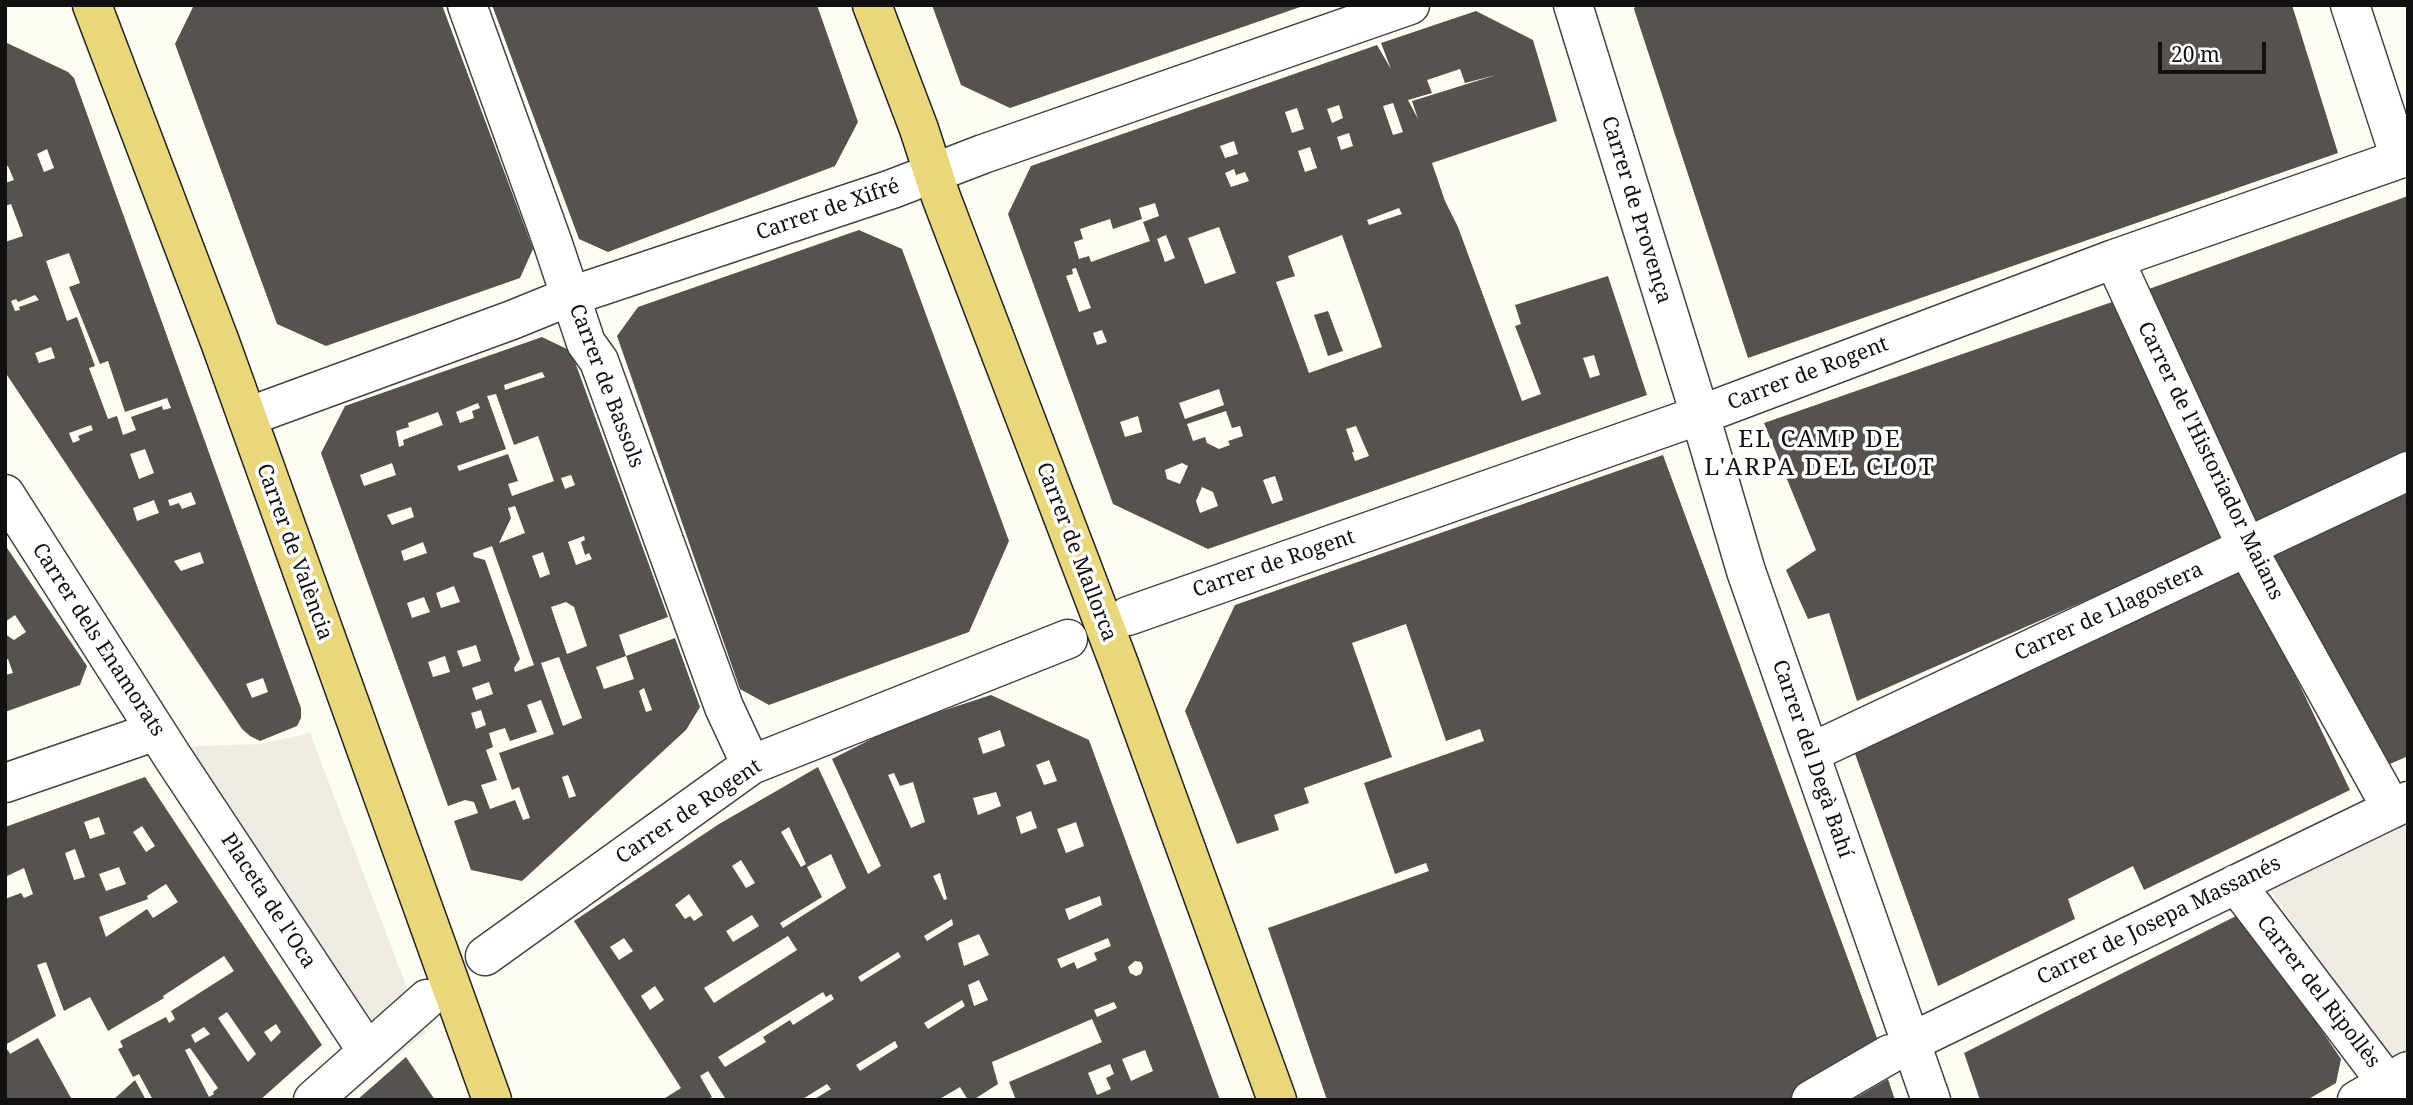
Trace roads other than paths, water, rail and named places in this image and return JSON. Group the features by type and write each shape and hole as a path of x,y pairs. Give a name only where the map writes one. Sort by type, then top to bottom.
{"main road":[{"name":"Carrer de València","path":"92,5 247,417 492,1100"},
{"name":"Carrer de Mallorca","path":"873,5 944,205 1119,664 1277,1100"}],"street":[{"name":"Carrer de Bassols","path":"467,5 586,343 599,361 724,707 751,765"},
{"name":"Carrer de Xifré","path":"247,417 571,296 934,174 1410,5"},
{"name":"Carrer de Provença","path":"1573,5 1700,415"},
{"path":"2350,5 2383,107 2404,157"},
{"name":"Carrer de Rogent","path":"1128,616 1700,415 2114,259 2404,157"},
{"name":"Carrer de l'Historiador Maians","path":"2114,259 2246,547 2400,805"},
{"name":"Carrer del Degà Bahí","path":"1700,415 1746,571 1810,753 1900,1048 1931,1100"},
{"name":"Carrer de Llagostera","path":"1810,753 2408,471"},
{"name":"Carrer dels Enamorats","path":"5,494 162,740"},
{"name":"Carrer de Rogent","path":"485,956 751,765 1068,639"},
{"path":"5,783 162,740"},
{"name":"Placeta de l'Oca","path":"162,740 367,1051"},
{"name":"Carrer de Josepa Massanés","path":"1811,1100 1900,1048 2400,805"},
{"name":"Carrer del Ripollès","path":"2235,884 2388,1088"},
{"path":"313,1100 427,999"}],"district":[{"name":"EL CAMP DE L'ARPA DEL CLOT","path":"1820,454"}]}
